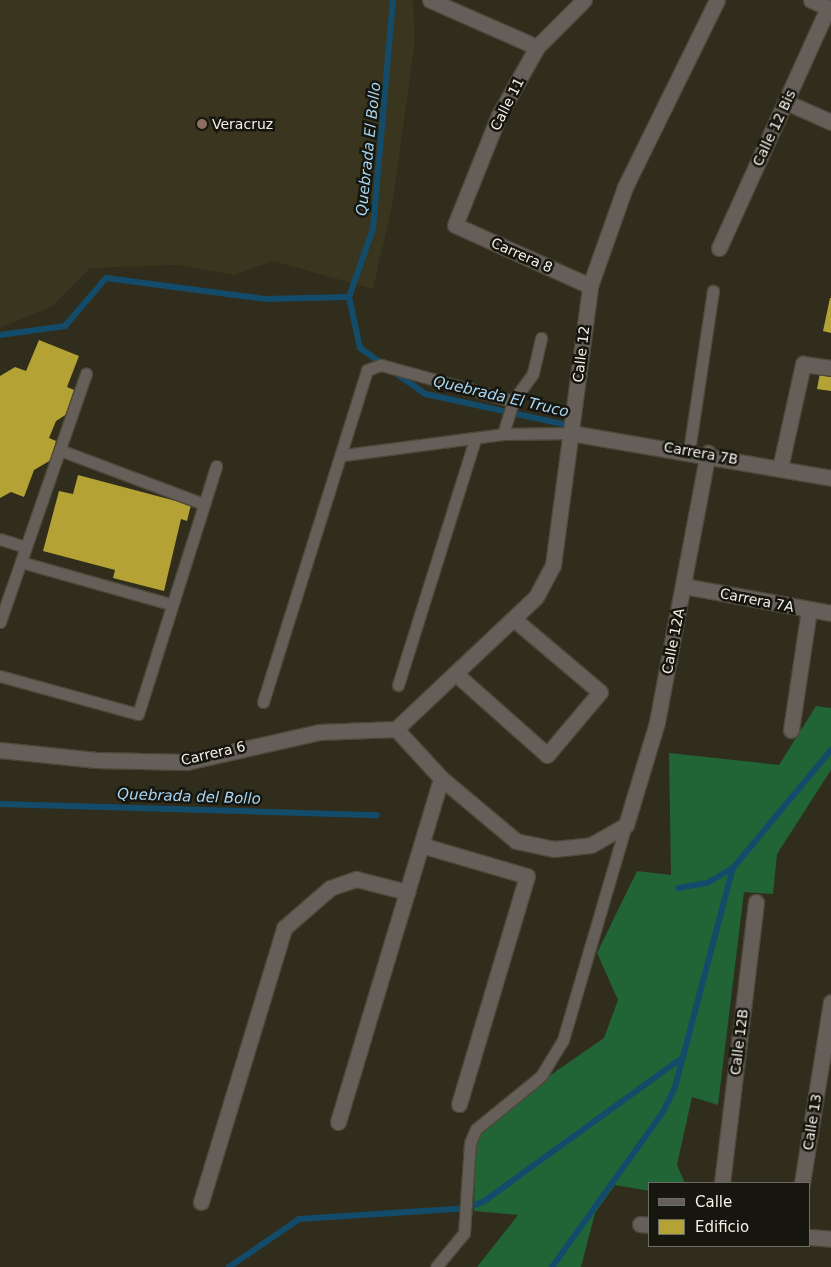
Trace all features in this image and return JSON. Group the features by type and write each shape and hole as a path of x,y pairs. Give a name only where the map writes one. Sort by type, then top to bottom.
{"street":[{"path":"430,0 537,47"},
{"name":"Calle 11","path":"455,225 499,115 537,47 584,0"},
{"name":"Calle 12","path":"396,730 457,675 536,597 552,565 590,286 625,188 716,0"},
{"path":"811,0 829,8"},
{"name":"Calle 12 Bis","path":"719,248 829,8"},
{"path":"786,102 831,122"},
{"name":"Carrera 8","path":"455,225 590,286"},
{"path":"780,468 803,364 831,368"},
{"name":"Carrera 7B","path":"571,433 708,454 831,478"},
{"name":"Calle 12A","path":"626,825 657,722 708,454"},
{"name":"Carrera 7A","path":"684,586 831,613"},
{"path":"791,730 809,609"},
{"path":"457,675 548,755 600,692 514,619"},
{"path":"396,730 441,778 516,841 554,849 591,845 626,825"},
{"name":"Carrera 6","path":"0,750 96,760 188,762 319,732 396,730"},
{"path":"338,1122 441,778"},
{"path":"421,845 527,876 459,1104"},
{"path":"201,1202 284,928 330,888 356,879 407,892"},
{"name":"Calle 12B","path":"722,1182 756,902"},
{"name":"Calle 13","path":"802,1182 831,1002"},
{"path":"811,1237 831,1239"}],"lane":[{"path":"689,451 714,291"},
{"path":"503,434 513,401 533,373 541,338"},
{"path":"262,702 344,455 363,376 372,366 513,401"},
{"path":"0,622 86,373"},
{"path":"344,455 503,434 571,433"},
{"path":"398,685 475,438"},
{"path":"60,450 204,504"},
{"path":"0,676 138,714 170,604 216,466"},
{"path":"0,539 26,547"},
{"path":"21,562 170,604"},
{"path":"436,1267 464,1233 470,1143 476,1129 541,1076 563,1040 626,825"}],"shaded area":[{"name":"Veracruz","path":"0,0 413,0 415,42 392,206 373,289 273,261 234,275 178,265 90,268 51,307 0,328"}],"green space":[{"path":"816,706 831,708 831,770 777,854 773,894 744,892 718,1105 692,1097 677,1165 685,1182 648,1182 648,1191 615,1185 595,1213 581,1267 477,1267 518,1215 474,1211 475,1146 490,1117 604,1038 618,1000 597,953 637,871 671,875 669,753 779,765"}],"building":[{"path":"831,298 831,333 823,331"},
{"path":"39,340 79,356 67,387 79,392 70,412 56,421 49,438 56,441 51,460 34,470 24,497 11,492 0,498 0,376 15,367 26,371"},
{"path":"820,373 831,374 831,391 817,389"},
{"path":"78,475 191,505 187,521 181,519 164,591 113,578 115,570 43,551 59,491 73,494"}],"waterway":[{"name":"Quebrada El Bollo","path":"349,297 373,229 393,0"},
{"name":"Quebrada El Truco","path":"0,335 65,326 106,278 265,299 349,297 360,348 384,365"},
{"name":"Quebrada El Truco","path":"394,372 426,394 571,426"},
{"name":"Quebrada del Bollo","path":"678,888 707,883 733,868 831,750"},
{"name":"Quebrada del Bollo","path":"0,804 377,815"},
{"path":"552,1267 663,1112 675,1087 733,868"},
{"path":"229,1267 299,1219 467,1208 483,1202 683,1057"}],"place":[{"name":"Veracruz","path":"202,124"}]}
